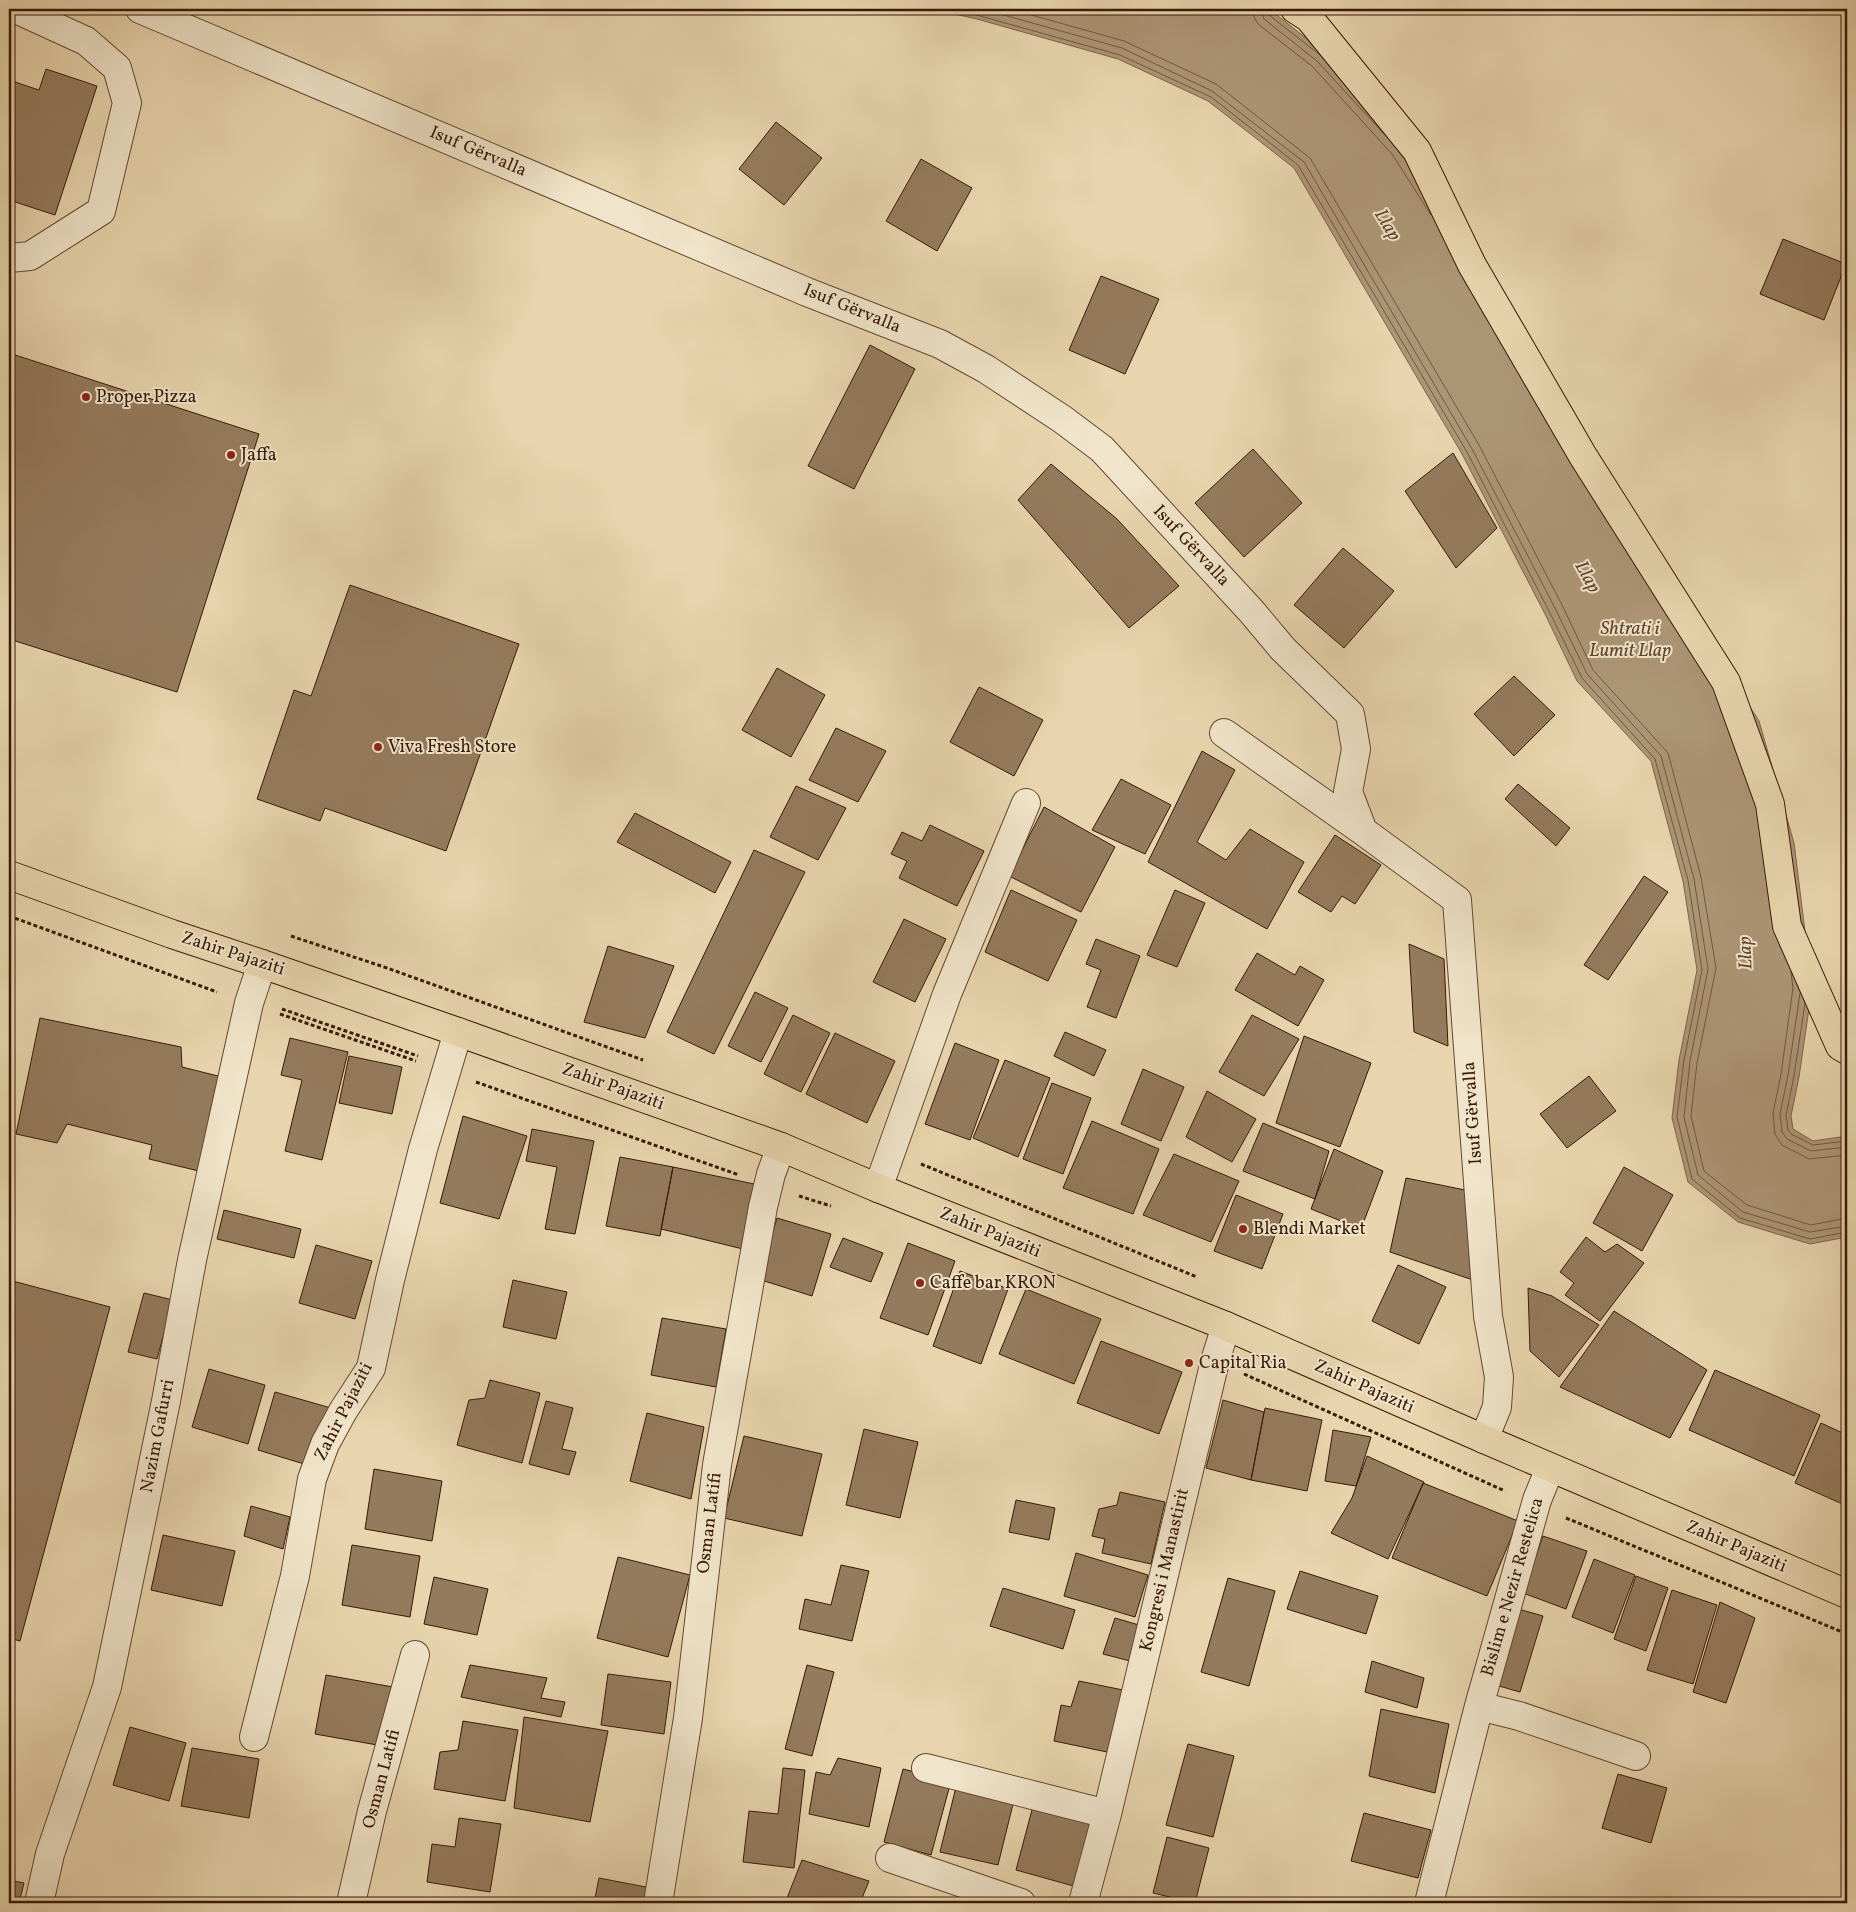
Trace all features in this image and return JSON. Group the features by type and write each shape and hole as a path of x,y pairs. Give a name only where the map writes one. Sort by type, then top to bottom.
{"main road":[{"path":"1295,9 1309,18 1418,151 1472,265 1583,456 1726,682 1770,804 1787,926 1840,1046 1847,1050"},
{"name":"Zahir Pajaziti","path":"9,875 781,1147 878,1188 1226,1326 1550,1468 1847,1594"}],"street":[{"path":"9,258 30,256 101,211 127,103 117,68 86,41 16,9"},
{"name":"Isuf Gërvalla","path":"140,9 807,292 940,344 986,369 1062,419 1102,449 1252,612 1283,649 1350,714 1356,749 1348,792 1363,831"},
{"name":"Isuf Gërvalla","path":"1224,733 1457,900 1488,1316 1499,1377 1497,1407 1484,1439"},
{"path":"878,1188 947,994 1026,803"},
{"name":"Nazim Gafurri","path":"39,1903 50,1854 107,1687 166,1401 192,1260 250,1001 262,964"},
{"name":"Zahir Pajaziti","path":"254,1737 295,1576 312,1479 325,1444 343,1411 371,1368 390,1280 423,1149 458,1032"},
{"name":"Osman Latifi","path":"658,1903 688,1718 717,1465 768,1186 781,1147"},
{"name":"Kongresi i Manastirit","path":"1083,1903 1107,1814 1215,1361 1226,1326"},
{"name":"Bislim e Nezir Restelica","path":"1429,1903 1479,1706 1536,1502 1550,1468"},
{"name":"Osman Latifi","path":"351,1903 372,1811 415,1655"},
{"path":"1479,1706 1519,1716 1636,1756"},
{"path":"926,1768 1107,1814"},
{"path":"890,1858 1021,1903"}],"path":[{"path":"9,911 33,919"},
{"path":"9,916 446,1069 768,1186 834,1207"},
{"path":"1215,1361 1536,1502 1847,1634"},
{"path":"1327,1406 1536,1502"},
{"path":"1599,1526 1804,1610"}],"water":[{"name":"Shtrati i Lumit Llap","path":"932,9 1269,9 1325,53 1407,143 1661,567 1759,721 1794,843 1812,988 1799,1077 1791,1116 1793,1129 1813,1141 1847,1136 1847,1237 1810,1244 1738,1222 1688,1182 1672,1118 1679,1060 1697,970 1683,881 1651,761 1577,681 1545,614 1462,454 1294,168 1208,101 1118,59 977,19"}],"building":[{"path":"46,69 97,86 55,215 9,200 9,80 39,90"},
{"path":"776,122 822,158 784,205 739,169"},
{"path":"921,159 972,188 937,251 886,221"},
{"path":"1783,239 1846,264 1824,320 1760,294"},
{"path":"1101,276 1159,299 1125,374 1069,350"},
{"path":"870,345 915,369 854,489 808,466"},
{"path":"9,353 259,434 177,692 9,639"},
{"path":"1253,449 1302,503 1244,557 1195,503"},
{"path":"1453,453 1497,528 1456,568 1405,491"},
{"path":"1051,464 1117,519 1179,586 1129,628 1018,500"},
{"path":"1343,548 1394,591 1344,648 1294,605"},
{"name":"Viva Fresh Store","path":"350,585 519,644 446,851 325,808 320,821 257,799 294,690 311,696"},
{"path":"777,668 825,695 791,757 742,730"},
{"path":"1514,676 1555,715 1514,756 1474,714"},
{"path":"979,687 1043,720 1014,776 950,742"},
{"path":"836,728 886,751 858,802 809,780"},
{"path":"1202,751 1235,770 1197,842 1226,860 1250,829 1304,862 1267,929 1148,862"},
{"path":"1121,779 1171,805 1145,854 1092,830"},
{"path":"1518,784 1570,828 1556,846 1505,799"},
{"path":"796,786 846,808 818,860 770,837"},
{"path":"1044,807 1115,847 1081,912 1009,876"},
{"path":"635,813 731,862 715,893 617,842"},
{"path":"930,825 984,851 957,906 899,878 907,861 891,854 902,832 922,841"},
{"path":"1335,835 1381,865 1355,904 1342,896 1331,912 1298,892"},
{"path":"754,850 805,872 714,1054 667,1032"},
{"path":"1644,876 1668,892 1608,980 1584,965"},
{"path":"1011,890 1077,920 1048,981 985,952"},
{"path":"1175,890 1205,903 1177,967 1147,955"},
{"path":"904,919 946,939 915,1002 873,982"},
{"path":"1096,939 1140,956 1116,1018 1087,1007 1101,970 1086,964"},
{"path":"1409,944 1444,959 1448,1046 1414,1032"},
{"path":"608,946 674,966 645,1038 584,1022"},
{"path":"1257,953 1295,975 1300,966 1324,980 1298,1026 1235,990"},
{"path":"755,992 788,1008 761,1062 728,1046"},
{"path":"793,1015 830,1033 801,1092 764,1074"},
{"path":"1252,1015 1299,1039 1264,1096 1219,1072"},
{"path":"40,1018 181,1047 182,1067 226,1078 203,1172 149,1159 152,1145 67,1124 57,1143 16,1134"},
{"path":"1065,1032 1106,1050 1094,1076 1054,1056"},
{"path":"835,1033 895,1061 867,1123 806,1094"},
{"path":"1304,1036 1371,1063 1340,1147 1276,1123"},
{"path":"290,1038 348,1052 322,1160 285,1151 302,1080 281,1075"},
{"path":"955,1043 999,1060 970,1140 925,1124"},
{"path":"349,1056 402,1067 392,1114 339,1103"},
{"path":"1005,1060 1050,1078 1018,1157 973,1138"},
{"path":"1143,1069 1184,1087 1161,1141 1121,1124"},
{"path":"1589,1076 1616,1111 1567,1148 1540,1114"},
{"path":"1052,1083 1091,1098 1063,1174 1023,1159"},
{"path":"1207,1091 1256,1119 1232,1162 1186,1137"},
{"path":"463,1116 527,1136 499,1219 440,1203"},
{"path":"1092,1121 1159,1149 1133,1214 1063,1188"},
{"path":"1263,1123 1329,1151 1315,1199 1243,1171"},
{"path":"532,1129 594,1141 575,1234 545,1229 557,1167 526,1161"},
{"path":"1334,1149 1383,1171 1361,1229 1311,1209"},
{"path":"1174,1154 1239,1181 1211,1242 1143,1215"},
{"path":"620,1157 673,1167 660,1236 606,1226"},
{"path":"673,1167 759,1185 743,1249 661,1229"},
{"path":"1624,1167 1673,1195 1642,1251 1593,1223"},
{"path":"1406,1178 1470,1191 1473,1280 1390,1252"},
{"path":"1236,1195 1283,1214 1262,1269 1214,1251"},
{"path":"224,1210 301,1229 294,1258 217,1239"},
{"path":"777,1218 831,1234 812,1296 758,1279"},
{"path":"1586,1237 1605,1252 1617,1244 1644,1263 1600,1321 1565,1295 1574,1283 1560,1272"},
{"path":"843,1238 883,1253 871,1282 830,1267"},
{"path":"908,1243 955,1261 928,1335 880,1318"},
{"path":"316,1245 372,1261 355,1319 299,1303"},
{"path":"1398,1265 1446,1287 1419,1344 1372,1321"},
{"path":"960,1271 1008,1289 981,1364 933,1346"},
{"path":"9,1280 110,1307 20,1641 9,1638"},
{"path":"513,1280 567,1292 556,1339 503,1327"},
{"path":"1528,1288 1552,1296 1599,1325 1559,1377 1530,1351"},
{"path":"1026,1289 1101,1319 1074,1384 999,1354"},
{"path":"144,1293 173,1300 157,1359 128,1352"},
{"path":"1614,1311 1707,1370 1670,1438 1560,1387"},
{"path":"662,1318 726,1329 716,1387 651,1375"},
{"path":"1101,1341 1182,1372 1159,1434 1077,1403"},
{"path":"209,1369 265,1385 248,1444 192,1427"},
{"path":"1715,1370 1820,1415 1794,1476 1689,1430"},
{"path":"490,1380 540,1393 522,1463 457,1445 469,1400 485,1398"},
{"path":"275,1392 331,1408 314,1467 258,1450"},
{"path":"1223,1400 1264,1412 1251,1480 1206,1468"},
{"path":"546,1401 573,1408 562,1449 576,1452 569,1475 529,1464"},
{"path":"1265,1408 1322,1420 1307,1491 1251,1480"},
{"path":"647,1413 704,1427 691,1499 630,1481"},
{"path":"1821,1423 1847,1435 1847,1506 1795,1483"},
{"path":"864,1429 918,1442 900,1518 846,1505"},
{"path":"1333,1430 1371,1437 1356,1486 1325,1481"},
{"path":"744,1436 822,1454 802,1536 724,1518"},
{"path":"1367,1456 1424,1482 1388,1559 1331,1533 1352,1498"},
{"path":"374,1469 442,1481 432,1541 365,1529"},
{"path":"1423,1483 1518,1521 1487,1596 1392,1558"},
{"path":"1120,1492 1165,1502 1151,1564 1102,1553 1105,1539 1092,1536 1099,1509 1117,1505"},
{"path":"1016,1500 1055,1508 1049,1540 1009,1532"},
{"path":"251,1506 290,1517 283,1549 244,1536"},
{"path":"163,1535 235,1551 222,1606 151,1590"},
{"path":"1543,1536 1587,1551 1566,1609 1523,1593"},
{"path":"352,1545 420,1556 410,1617 342,1605"},
{"path":"1076,1553 1148,1575 1135,1617 1064,1596"},
{"path":"618,1557 690,1575 668,1657 597,1638"},
{"path":"1594,1559 1635,1575 1613,1633 1572,1617"},
{"path":"841,1565 869,1571 852,1641 799,1629 805,1599 831,1605"},
{"path":"1300,1571 1378,1596 1366,1634 1287,1609"},
{"path":"1636,1576 1668,1588 1646,1651 1614,1639"},
{"path":"434,1577 488,1589 477,1635 424,1624"},
{"path":"1228,1578 1275,1591 1249,1686 1201,1672"},
{"path":"1003,1588 1075,1610 1063,1649 990,1626"},
{"path":"1672,1590 1717,1605 1693,1684 1647,1670"},
{"path":"1720,1602 1755,1618 1726,1703 1693,1692"},
{"path":"1515,1608 1543,1616 1520,1692 1492,1684"},
{"path":"1115,1618 1139,1625 1130,1661 1103,1654"},
{"path":"1372,1661 1424,1678 1417,1708 1365,1692"},
{"path":"470,1665 547,1678 541,1698 565,1702 561,1717 461,1697"},
{"path":"807,1665 834,1672 812,1756 785,1749"},
{"path":"608,1674 671,1682 664,1734 601,1725"},
{"path":"326,1675 393,1687 383,1746 315,1734"},
{"path":"1079,1681 1123,1690 1107,1752 1054,1741 1061,1705 1071,1707"},
{"path":"1381,1709 1449,1724 1435,1793 1369,1776"},
{"path":"524,1717 608,1731 590,1822 514,1808"},
{"path":"463,1721 518,1730 505,1801 434,1789 440,1752 458,1750"},
{"path":"130,1727 186,1743 169,1801 113,1785"},
{"path":"1188,1744 1234,1756 1213,1837 1166,1825"},
{"path":"192,1748 259,1759 249,1818 181,1806"},
{"path":"838,1758 881,1768 869,1827 809,1814 816,1772 830,1775"},
{"path":"783,1768 805,1770 794,1868 743,1862 749,1811 778,1814"},
{"path":"903,1769 951,1781 931,1855 884,1842"},
{"path":"1618,1774 1667,1788 1651,1843 1602,1828"},
{"path":"956,1787 1014,1800 998,1865 940,1852"},
{"path":"1033,1806 1094,1822 1077,1887 1016,1870"},
{"path":"1364,1813 1431,1830 1418,1878 1351,1861"},
{"path":"459,1818 501,1824 490,1892 427,1882 432,1844 455,1847"},
{"path":"1167,1837 1209,1848 1195,1903 1153,1893"},
{"path":"802,1860 869,1881 860,1903 785,1903"},
{"path":"599,1878 651,1888 648,1903 594,1903"},
{"path":"9,1880 24,1883 19,1903 9,1903"}],"place":[{"name":"Proper Pizza","path":"86,397"},
{"name":"Jaffa","path":"231,455"},
{"name":"Viva Fresh Store","path":"378,747"},
{"name":"Blendi Market","path":"1243,1229"},
{"name":"Caffe bar KRON","path":"920,1283"},
{"name":"Capital Ria","path":"1189,1363"}],"water label":[{"name":"Llap","path":"1387,225"},
{"name":"Llap","path":"1587,577"},
{"name":"Llap","path":"1746,953"}]}
